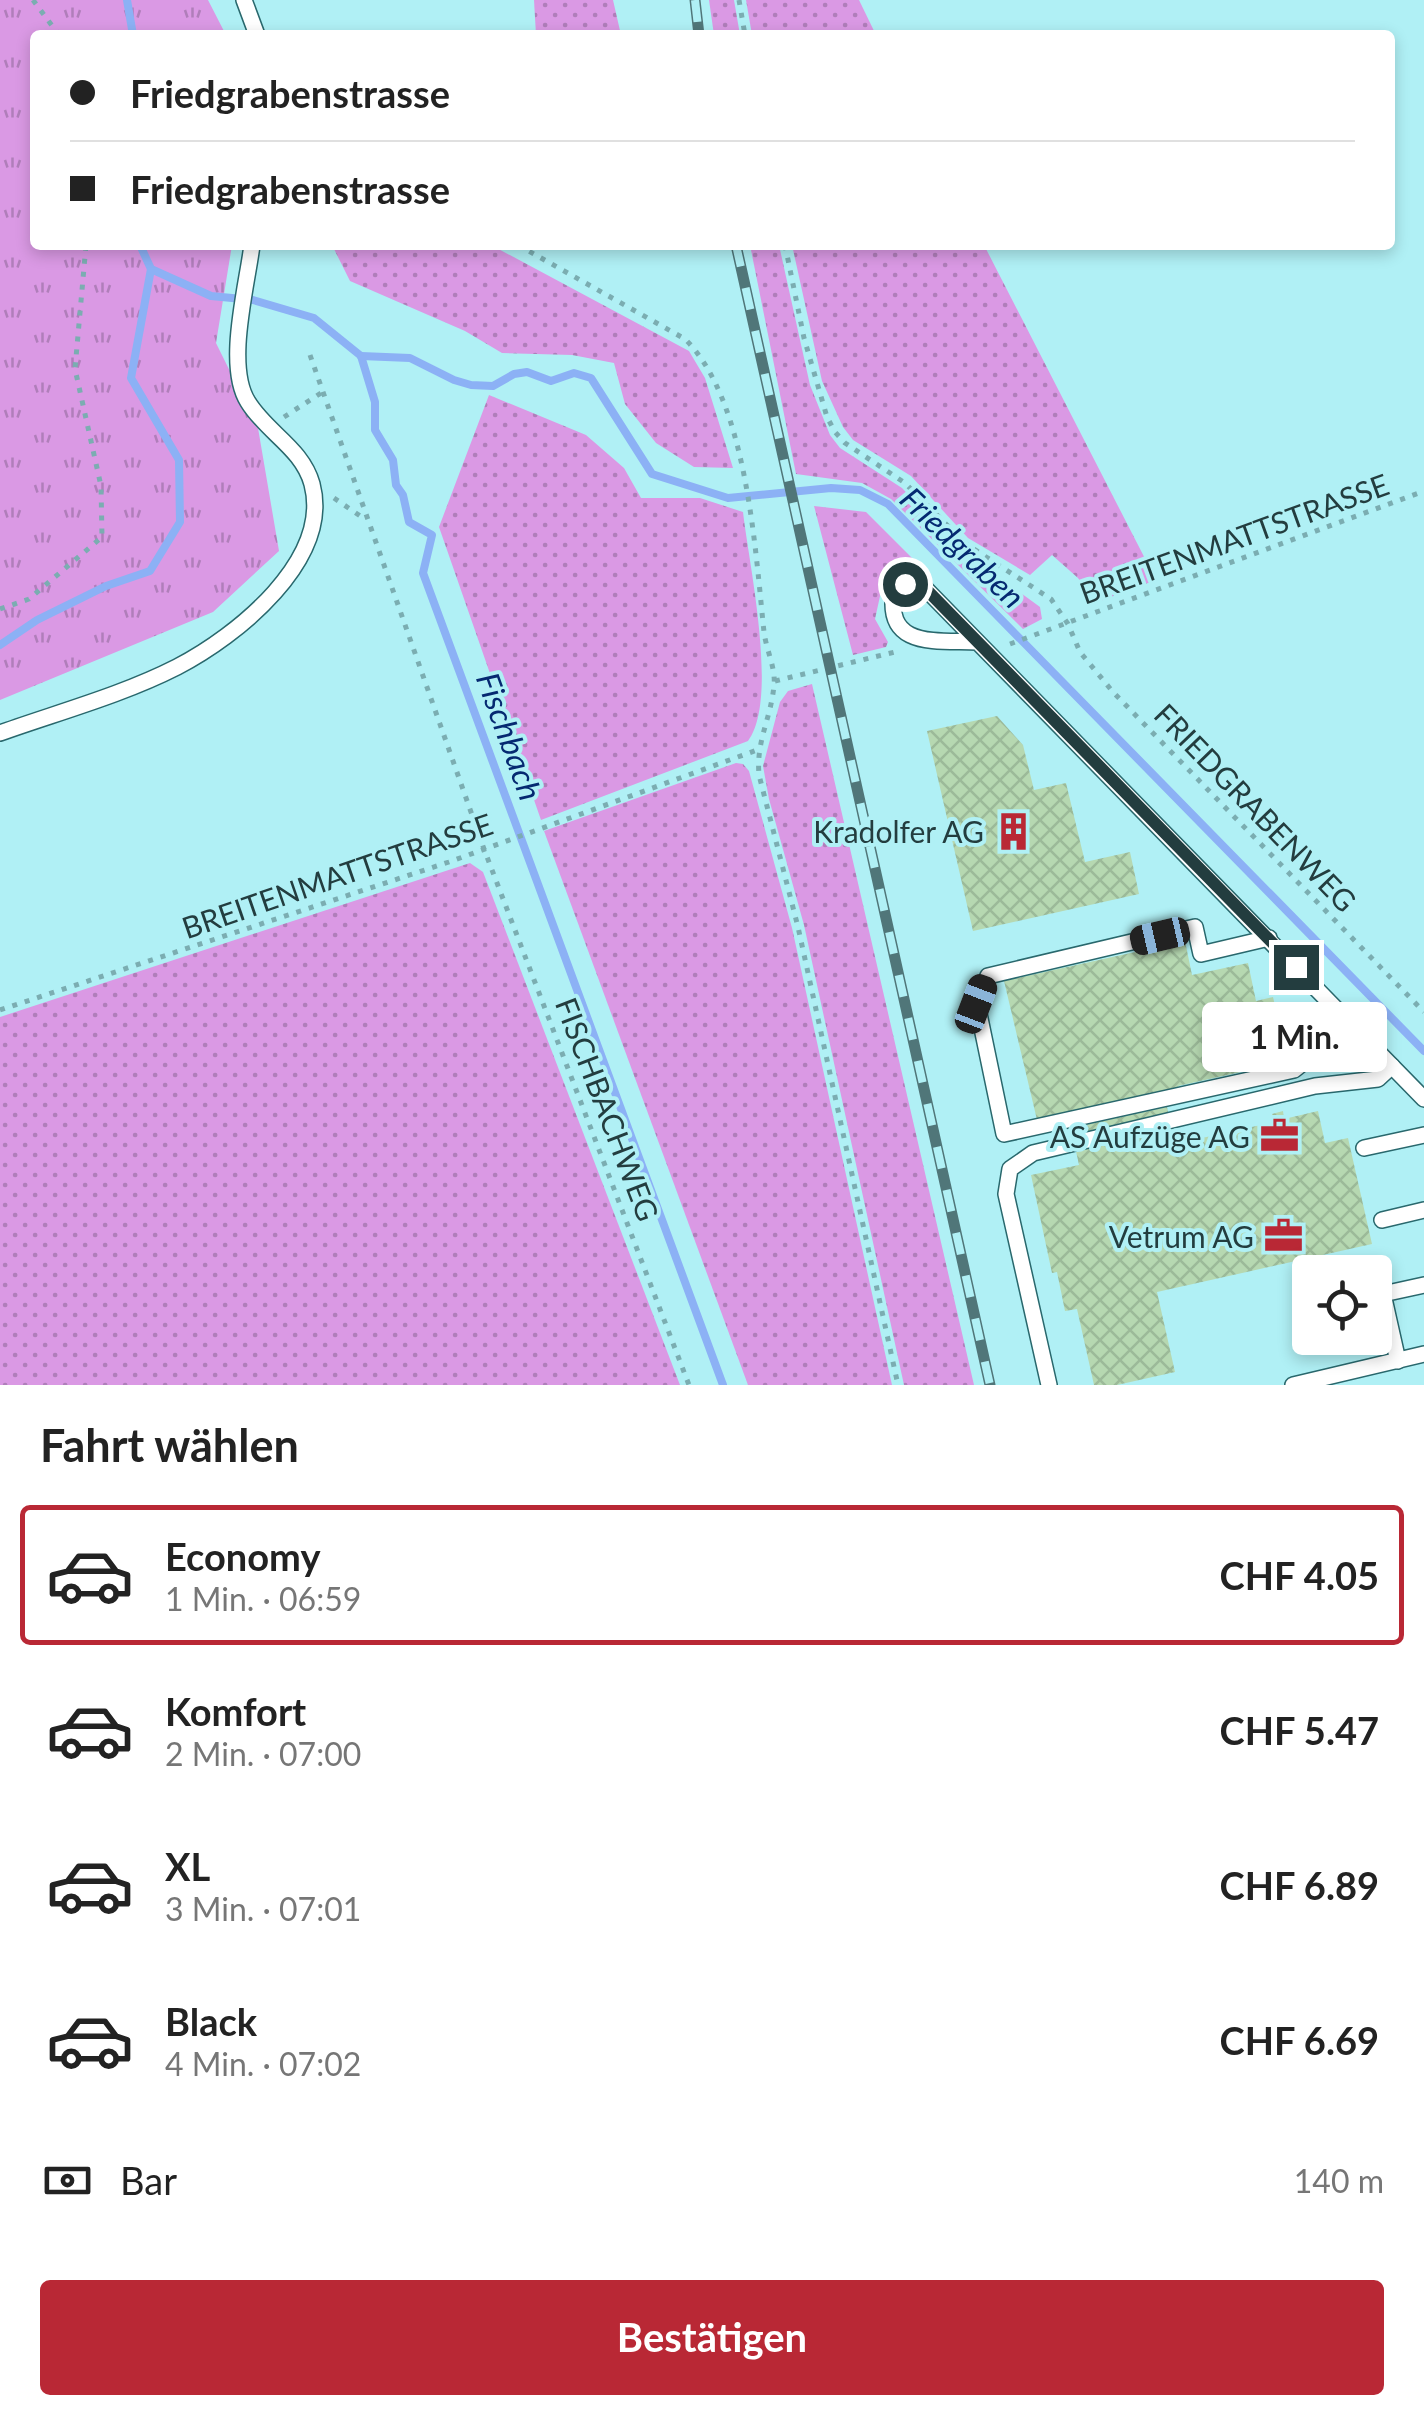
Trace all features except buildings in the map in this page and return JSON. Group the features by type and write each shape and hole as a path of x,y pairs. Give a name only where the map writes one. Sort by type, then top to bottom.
{"lane":[{"path":"244,0 255,30"},
{"path":"0,733 133,687 180,666 232,632 300,562 313,530 316,503 312,484 290,446 246,400 238,372 251,253"},
{"path":"977,642 922,640 903,632 894,621 894,591 919,582 1424,1098"},
{"path":"1268,938 1201,954 1195,928 988,976 976,1004 1004,1134 1294,1070 1351,1025"},
{"path":"1050,1385 1006,1194 1010,1168 1033,1153 1315,1086 1378,1079 1392,1066"},
{"path":"1364,1148 1424,1135"},
{"path":"1382,1220 1424,1210"},
{"path":"1398,1360 1382,1294 1424,1285"},
{"path":"1293,1385 1424,1354"}],"path":[{"path":"33,0 55,30"},
{"path":"739,0 745,30"},
{"path":"0,609 29,599 102,536 101,486 74,370 86,250"},
{"path":"527,250 685,339 703,357 714,377 744,475 767,655 775,681 767,725 757,750 759,775 798,927 898,1385"},
{"name":"FRIEDGRABENWEG","path":"786,250 804,338 828,417 844,443 905,482 966,544 1051,599 1080,652 1112,692 1424,1012"},
{"name":"FISCHBACHWEG","path":"310,354 484,848 689,1385"},
{"path":"270,428 321,393"},
{"path":"312,484 368,522"},
{"name":"BREITENMATTSTRASSE","path":"1004,646 1424,491"},
{"path":"775,681 900,651 922,640"},
{"name":"BREITENMATTSTRASSE","path":"0,1010 190,950 757,750"}],"green space":[{"path":"0,0 208,0 223,30 30,30 30,250 231,250 216,343 258,428 279,551 213,612 0,700"},
{"path":"534,0 613,0 620,30 536,30"},
{"path":"709,0 734,0 739,30 713,30"},
{"path":"746,0 859,0 874,30 751,30"},
{"path":"334,250 500,250 689,351 705,378 733,468 694,467 656,443 625,404 614,363 572,355 502,353 465,331 350,281"},
{"path":"751,250 780,250 810,385 830,435 840,448 902,488 961,549 1040,607 1042,619 1023,629 891,499 862,483 796,474"},
{"path":"793,250 987,250 1156,580 1095,603 1078,578 1052,555 1030,575 968,538 911,476 853,440 822,381"},
{"path":"489,395 586,435 624,468 641,498 700,498 743,512 762,664 757,722 748,741 541,820 439,527"},
{"path":"814,506 866,512 922,568 902,571 882,587 875,619 888,642 886,647 853,655"},
{"path":"812,684 974,1385 904,1385 804,925 763,766 780,702 788,691"},
{"path":"736,763 749,771 792,928 892,1385 748,1385 544,831"},
{"path":"470,863 483,872 680,1385 0,1385 0,1017"}],"waterway":[{"name":"Fischbach","path":"127,0 132,30"},
{"name":"Fischbach","path":"142,250 151,269 211,296 253,300 314,318 361,356 375,402 375,430 393,460 396,485 403,495 409,522 432,535 423,573 723,1385"},
{"path":"0,645 37,620 106,586 150,571 180,522 179,460 131,378 151,269"},
{"name":"Friedgraben","path":"361,356 410,358 471,385 493,386 514,374 527,372 551,381 574,373 591,378 652,474 728,498 831,488 860,490 888,504 1424,1051"}],"railway":[{"path":"695,0 698,30"},
{"path":"737,250 990,1385"}],"place":[{"name":"Kradolfer AG","path":"1014,831"},
{"name":"AS Aufzüge AG","path":"1280,1136"},
{"name":"Vetrum AG","path":"1284,1236"}],"route":[{"path":"905,584 919,582 1296,967"}]}
